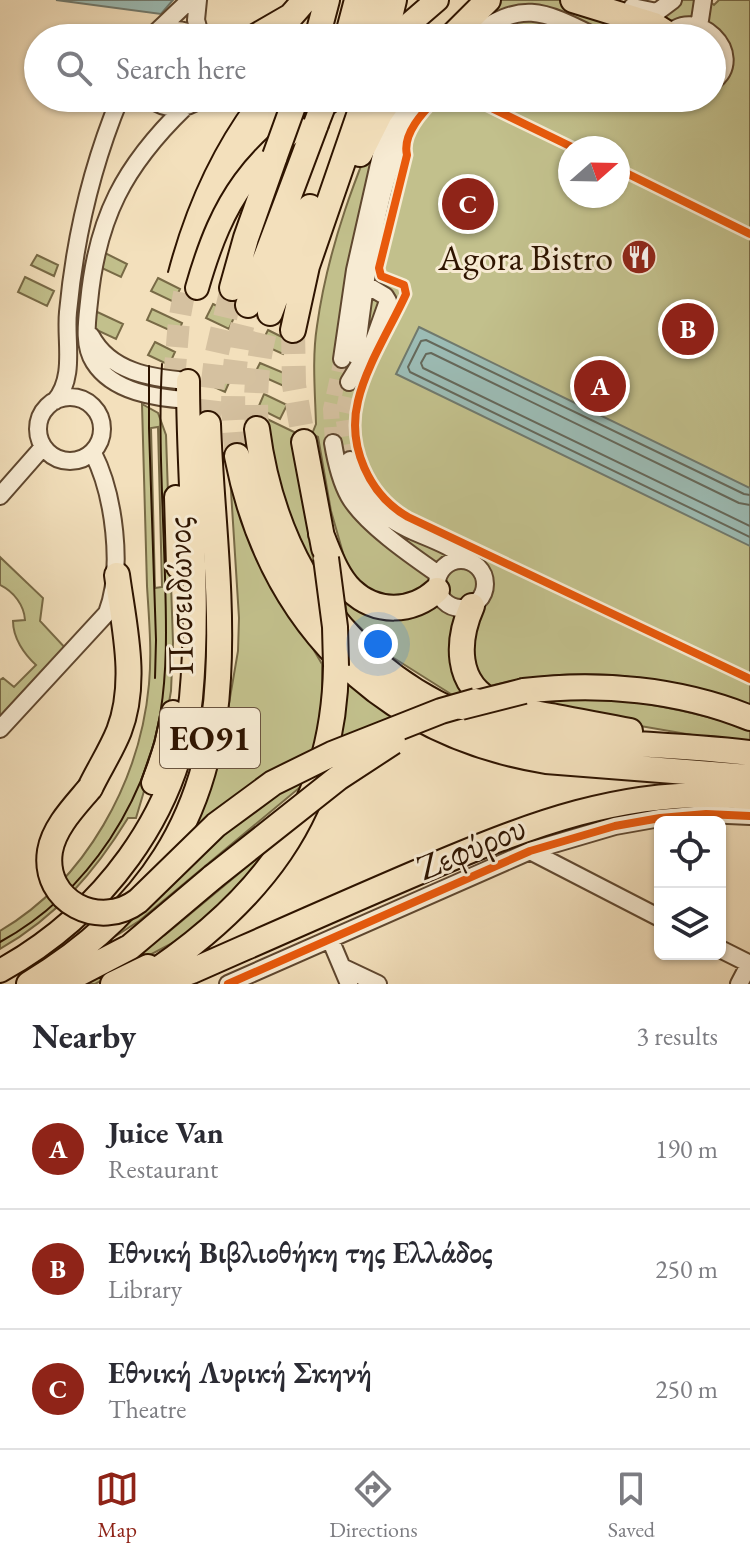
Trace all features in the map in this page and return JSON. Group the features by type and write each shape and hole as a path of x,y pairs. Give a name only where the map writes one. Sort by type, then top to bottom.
{"highway":[{"path":"277,24 291,16 305,0"},
{"path":"321,24 327,0"},
{"path":"351,24 357,0"},
{"path":"464,24 488,0"},
{"path":"573,0 607,3 652,24"},
{"path":"382,24 388,4"},
{"path":"250,302 259,198 291,112"},
{"path":"250,302 321,112"},
{"path":"250,302 344,112"},
{"path":"293,330 299,293 360,112"},
{"path":"317,237 345,200 359,157 381,112"},
{"name":"Ποσειδώνος","path":"29,984 90,944 134,901 166,858 197,788 209,744 218,677 219,630 208,424"},
{"path":"257,429 270,496 286,541 308,583 349,637 381,666 419,693 482,722 526,734 742,752"},
{"path":"136,984 200,939 249,893 308,806 324,763 333,726 335,627 326,558 304,442"},
{"path":"237,456 248,504 264,550 301,614 331,653 406,712 474,744 521,757 750,777"},
{"path":"321,534 337,571 350,589 363,599 384,607 404,608 420,604 438,582"},
{"path":"117,575 128,657 128,688 118,734 90,788 54,839 50,853 50,868 57,889 73,905 95,914 110,914 138,901 216,825 273,783 332,754 441,711 524,691 589,687 652,693 713,705 750,718"},
{"path":"472,606 463,630 461,657 473,683 492,702 742,752"},
{"path":"59,984 130,947 213,877 375,752 429,721 476,701"},
{"path":"156,984 401,879 552,819 643,798 700,794 750,797"},
{"path":"113,984 173,956"},
{"path":"170,984 192,971"}],"main road":[{"path":"398,24 437,0"},
{"path":"427,24 453,0"},
{"path":"298,112 271,133 234,173 208,217 191,286 220,220 242,183 276,144 316,112"},
{"path":"0,959 69,909 101,872 139,812 162,756 176,697 180,651 181,390"},
{"path":"0,971 67,926 111,881 152,819 181,749 190,700 194,649 181,390"}],"street":[{"path":"165,24 190,0"},
{"path":"197,24 198,0"},
{"path":"665,24 673,0"},
{"path":"700,20 703,0"},
{"path":"484,24 507,7 521,5 536,7 570,24"},
{"path":"498,24 521,15 550,24"},
{"path":"678,24 700,20 707,24"},
{"path":"726,40 733,50 726,72"},
{"path":"68,364 85,401 97,411 102,425 101,440 93,453 79,461 63,461 43,447 38,430 42,413 62,391 68,364 66,326 73,256 85,197 115,112"},
{"path":"160,112 163,117 161,131"},
{"path":"180,112 161,131 127,177 111,205 95,264 87,327 99,350 113,362 181,390"},
{"path":"399,112 384,142 355,270 349,358 398,141 413,112"},
{"path":"349,382 373,343 388,301 365,284"},
{"path":"55,401 67,397 85,401"},
{"path":"333,443 342,478 357,509 438,582 440,597 451,607 466,608 479,601 485,585 480,569 456,550 399,525 378,510 361,487 350,460"},
{"path":"0,496 43,447"},
{"path":"0,729 107,613 117,575 107,490 93,453"},
{"path":"438,582 453,561 467,560"},
{"name":"Ζεφύρου","path":"228,984 530,851 660,818 706,814 750,816"},
{"path":"563,868 563,847 573,838"},
{"path":"530,851 654,915"},
{"path":"330,939 349,984"},
{"path":"726,952 750,964 739,984"},
{"path":"342,967 378,984"}],"shaded area":[{"path":"476,0 592,0 657,19 678,0 708,0 714,5 719,0 750,0 750,709 680,688 614,675 544,676 454,696 389,655 347,615 347,567 331,511 318,437 312,434 316,424 315,338 336,238 383,112 726,112 726,24 453,24"},
{"path":"95,248 127,264 121,277 89,262"},
{"path":"37,255 58,265 54,276 31,265"},
{"path":"25,277 54,291 47,306 18,292"},
{"path":"158,278 180,289 174,302 151,291"},
{"path":"213,304 235,315 229,329 206,318"},
{"path":"152,309 182,323 178,334 147,320"},
{"path":"93,310 123,324 116,339 86,325"},
{"path":"268,330 290,341 283,354 261,344"},
{"path":"155,342 175,352 169,365 148,355"},
{"path":"260,363 291,376 286,387 255,373"},
{"path":"209,367 231,378 225,392 203,382"},
{"path":"264,394 287,405 280,419 258,408"},
{"path":"142,404 158,413 166,435 173,643 167,714 136,818 128,818 73,892 39,923 0,949 0,931 31,910 58,885 83,856 103,825 121,792 144,721 149,684 150,635","holes":["158,427 162,587 155,588 151,428"]},
{"path":"265,418 294,432 315,571 282,497"},
{"path":"230,475 265,567 322,664 322,719 304,784 139,921 91,952 208,791 220,756 238,651 239,618"},
{"path":"0,557 43,598 40,621 69,652 0,717 0,680 3,678 14,687 36,665 23,651 15,634 13,621 25,620 24,614 10,591 0,585"},
{"path":"346,678 419,712 331,769"},
{"path":"605,698 678,710 732,724 750,730 750,745 600,719 523,701"},
{"path":"278,841 237,889 182,938 95,984 70,984 165,935"}],"water":[{"path":"56,0 173,0 161,14"},
{"path":"419,327 750,488 750,546 396,374"}],"tunnel":[{"path":"174,380 186,283"},
{"path":"208,424 216,357 232,288"},
{"path":"237,456 234,380 248,305"},
{"path":"257,429 258,371 270,313"},
{"path":"293,330 294,385 304,442"},
{"path":"333,443 331,409 342,359"},
{"path":"350,460 343,415 352,371"}],"tram line":[{"path":"168,272 200,181 239,112"},
{"path":"0,942 47,910 99,854 129,806 154,744 166,648 162,364"},
{"path":"149,366 155,678"}],"cycle path":[{"path":"424,112 408,139 407,155 379,268 381,276 404,285 406,294 373,360 355,418 359,452 372,482 394,508 408,517 750,679"},
{"path":"500,112 558,140"},
{"path":"630,175 750,234"},
{"path":"228,984 530,851 615,826 660,818 706,814 750,816"}],"place":[{"name":"Εθνική Λυρική Σκηνή","path":"468,204"},
{"name":"Agora Bistro","path":"639,257"},
{"name":"Εθνική Βιβλιοθήκη της Ελλάδος","path":"688,329"},
{"name":"Juice Van","path":"600,386"}]}
